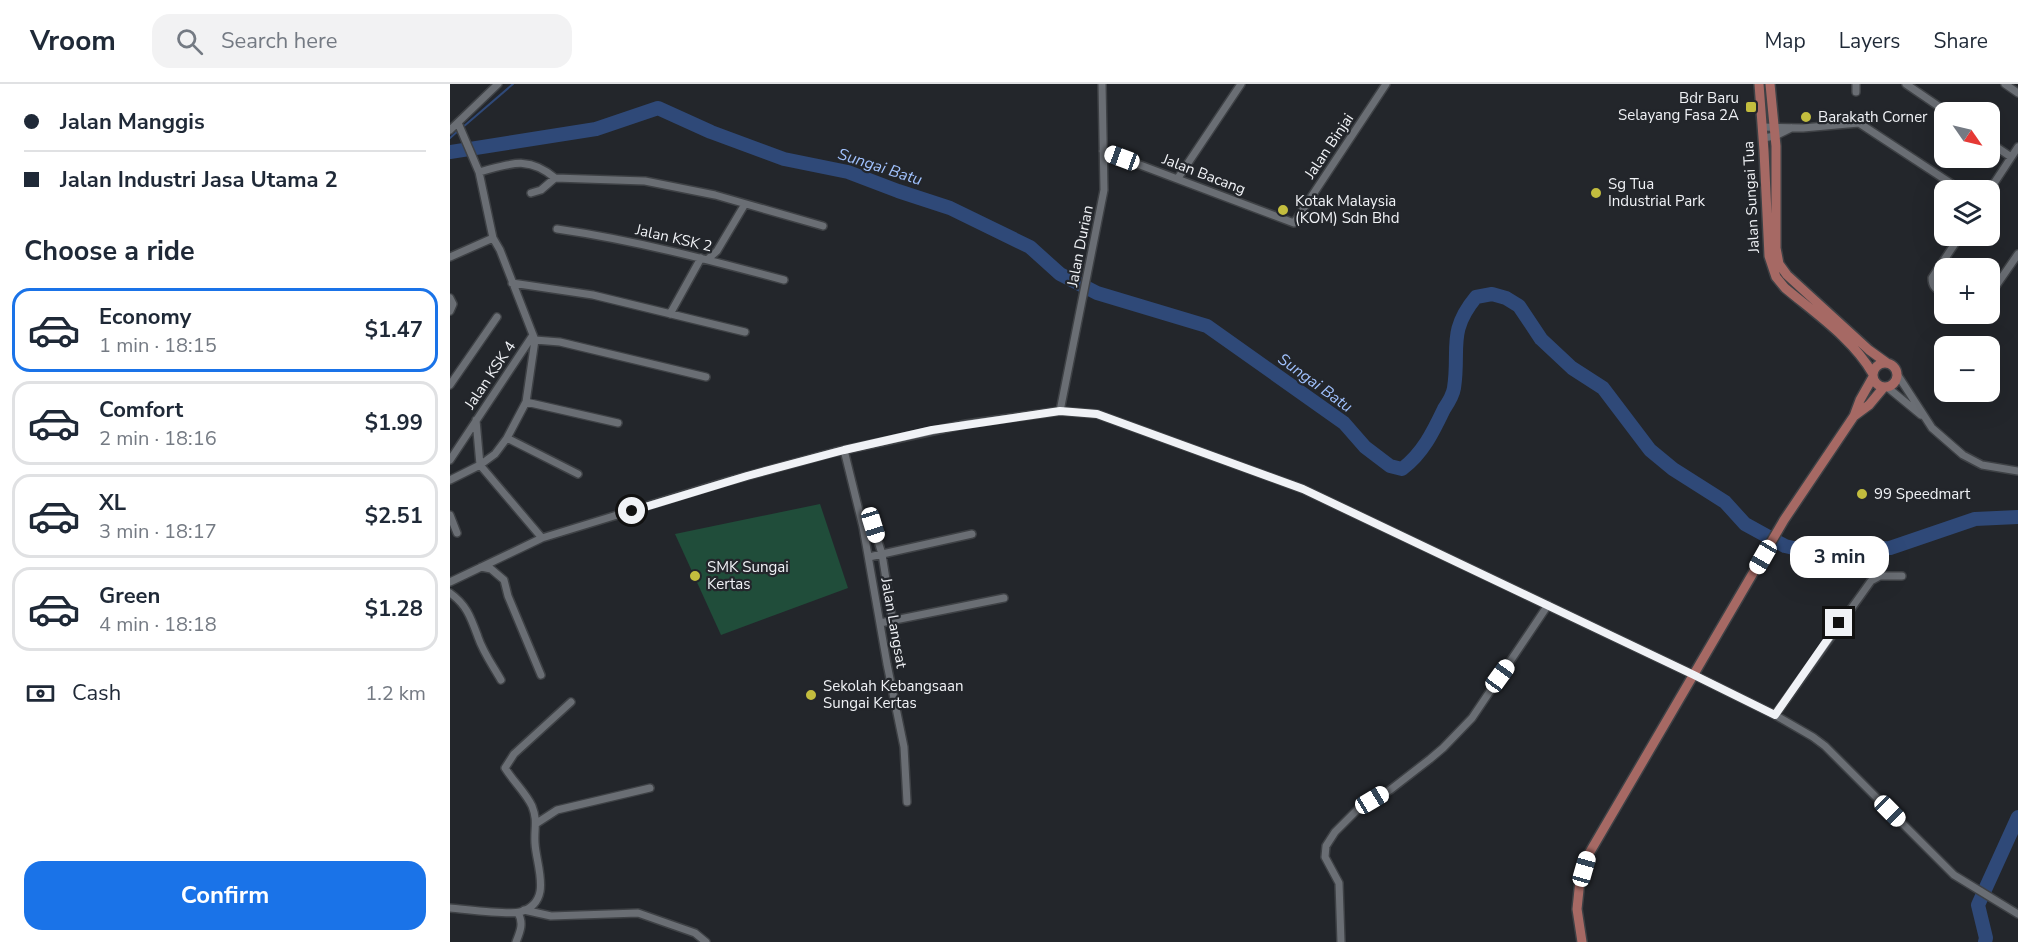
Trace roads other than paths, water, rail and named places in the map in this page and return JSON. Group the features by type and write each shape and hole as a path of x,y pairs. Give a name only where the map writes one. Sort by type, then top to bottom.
{"main road":[{"name":"Jalan Sungai Tua","path":"1759,84 1767,241 1773,271 1785,288 1853,346 1863,357 1873,376"},
{"name":"Jalan Sungai Tua","path":"1770,84 1774,131 1775,233 1779,264 1803,290 1869,350 1887,363"},
{"path":"1582,942 1577,909 1580,880 1587,857 1784,520 1854,416 1879,364 1887,363 1894,366 1897,374 1893,383 1854,416"},
{"path":"1873,376 1877,384 1886,387"}],"street":[{"path":"450,130 459,125 498,84"},
{"name":"Jalan Durian","path":"1060,411 1104,190 1102,84"},
{"path":"1178,178 1241,84"},
{"name":"Jalan Binjai","path":"1294,223 1386,84"},
{"path":"1856,84 1856,92"},
{"path":"1906,84 1934,103"},
{"path":"2006,84 2018,93"},
{"path":"1763,138 1774,131 1791,128 1859,123 1946,180"},
{"path":"450,479 480,465 495,454 507,438 526,402 534,338 493,238 477,169 459,125"},
{"path":"1762,127 1774,131"},
{"path":"1996,180 2018,147"},
{"path":"2000,150 2011,157"},
{"name":"Jalan Bacang","path":"1104,151 1294,223"},
{"path":"477,169 528,163 539,166 555,178 645,181 715,195 823,226"},
{"path":"531,193 541,190 555,178"},
{"path":"670,314 705,259 717,251 745,204"},
{"name":"Jalan KSK 2","path":"557,229 605,236 784,280"},
{"path":"450,257 493,238"},
{"path":"2000,280 2018,254"},
{"path":"512,283 593,295 745,332"},
{"path":"450,298 453,304 450,311"},
{"path":"450,386 497,317"},
{"path":"534,338 560,342 706,377"},
{"name":"Jalan KSK 4","path":"450,460 534,338"},
{"path":"1897,374 1932,428 1970,460 1982,465 2018,471"},
{"path":"1886,387 1926,418"},
{"path":"526,402 618,423"},
{"path":"450,582 542,538 725,482 844,450 932,430 1060,411 1097,414 1303,489 1775,715 1825,746 1954,875 2018,914"},
{"path":"476,420 480,465 542,538"},
{"path":"507,438 579,474"},
{"name":"Jalan Langsat","path":"844,450 868,557 886,664 904,747 907,802"},
{"path":"450,515 457,533"},
{"path":"876,520 873,525 882,554 897,649"},
{"path":"868,557 972,534"},
{"path":"481,567 491,569 504,580 508,596 541,675"},
{"path":"1775,715 1871,581 1880,576 1902,576"},
{"path":"450,593 464,605 472,619 478,638 501,680"},
{"path":"880,623 1004,598"},
{"path":"1341,942 1340,883 1325,857 1326,846 1335,832 1358,809 1390,790 1430,759 1472,718 1548,605"},
{"path":"521,911 531,906 537,899 542,883 535,843 537,823 531,806 505,768 514,754 571,702"},
{"path":"537,823 558,810 650,788"},
{"path":"450,908 521,911 551,916 638,913 695,933 706,942"},
{"path":"516,942 522,926 521,911"}],"waterway":[{"path":"463,127 513,84"},
{"name":"Sungai Batu","path":"450,152 596,129 658,108 711,132 784,159 848,172 950,208 1030,247 1060,274 1097,293 1207,326 1344,423 1365,447 1390,466 1402,469 1427,442 1453,393 1456,341 1467,309 1476,297 1492,294 1506,298 1519,306 1541,339 1572,368 1603,388 1650,450 1673,469 1725,502 1745,524 1785,546 1815,553 1890,548 1975,519 2018,517"},
{"path":"450,138 459,130"},
{"name":"Sungai Batu","path":"1985,942 1978,905 2018,817"}],"place":[{"name":"Bdr Baru Selayang Fasa 2A","path":"1751,107"},
{"name":"Barakath Corner","path":"1806,117"},
{"name":"Sg Tua Industrial Park","path":"1596,193"},
{"name":"Kotak Malaysia (KOM) Sdn Bhd","path":"1283,210"},
{"name":"99 Speedmart","path":"1862,494"},
{"name":"SMK Sungai Kertas","path":"695,576"},
{"name":"Sekolah Kebangsaan Sungai Kertas","path":"811,695"}]}
